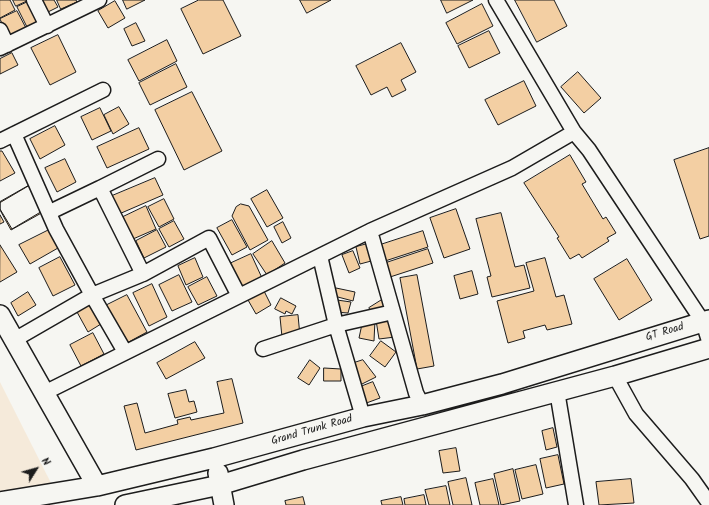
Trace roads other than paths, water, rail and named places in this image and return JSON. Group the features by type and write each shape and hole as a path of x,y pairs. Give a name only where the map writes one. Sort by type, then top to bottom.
{"main road":[{"path":"0,315 97,486"},
{"name":"GT Road","path":"621,346 706,321"},
{"name":"Grand Trunk Road","path":"0,502 97,486 214,458 364,417 422,405 502,384 603,354 621,346"},
{"path":"125,505 220,485 303,460 615,376 709,348"},
{"path":"214,458 224,505"}],"street":[{"path":"34,0 47,26"},
{"path":"0,30 3,47 47,26 83,3 99,0"},
{"path":"496,0 574,132 589,150 706,321 709,341"},
{"path":"0,141 103,90"},
{"path":"44,393 370,231 512,168 574,132"},
{"path":"14,134 50,212 56,229 125,352"},
{"path":"50,212 158,159"},
{"path":"100,188 143,274"},
{"path":"370,231 416,393 422,405"},
{"path":"14,340 92,295 143,274 208,238 239,296"},
{"path":"320,256 336,325 364,417"},
{"path":"263,349 336,325 393,312"},
{"path":"615,376 636,414 692,479 709,504"},
{"path":"557,391 572,504"}]}
